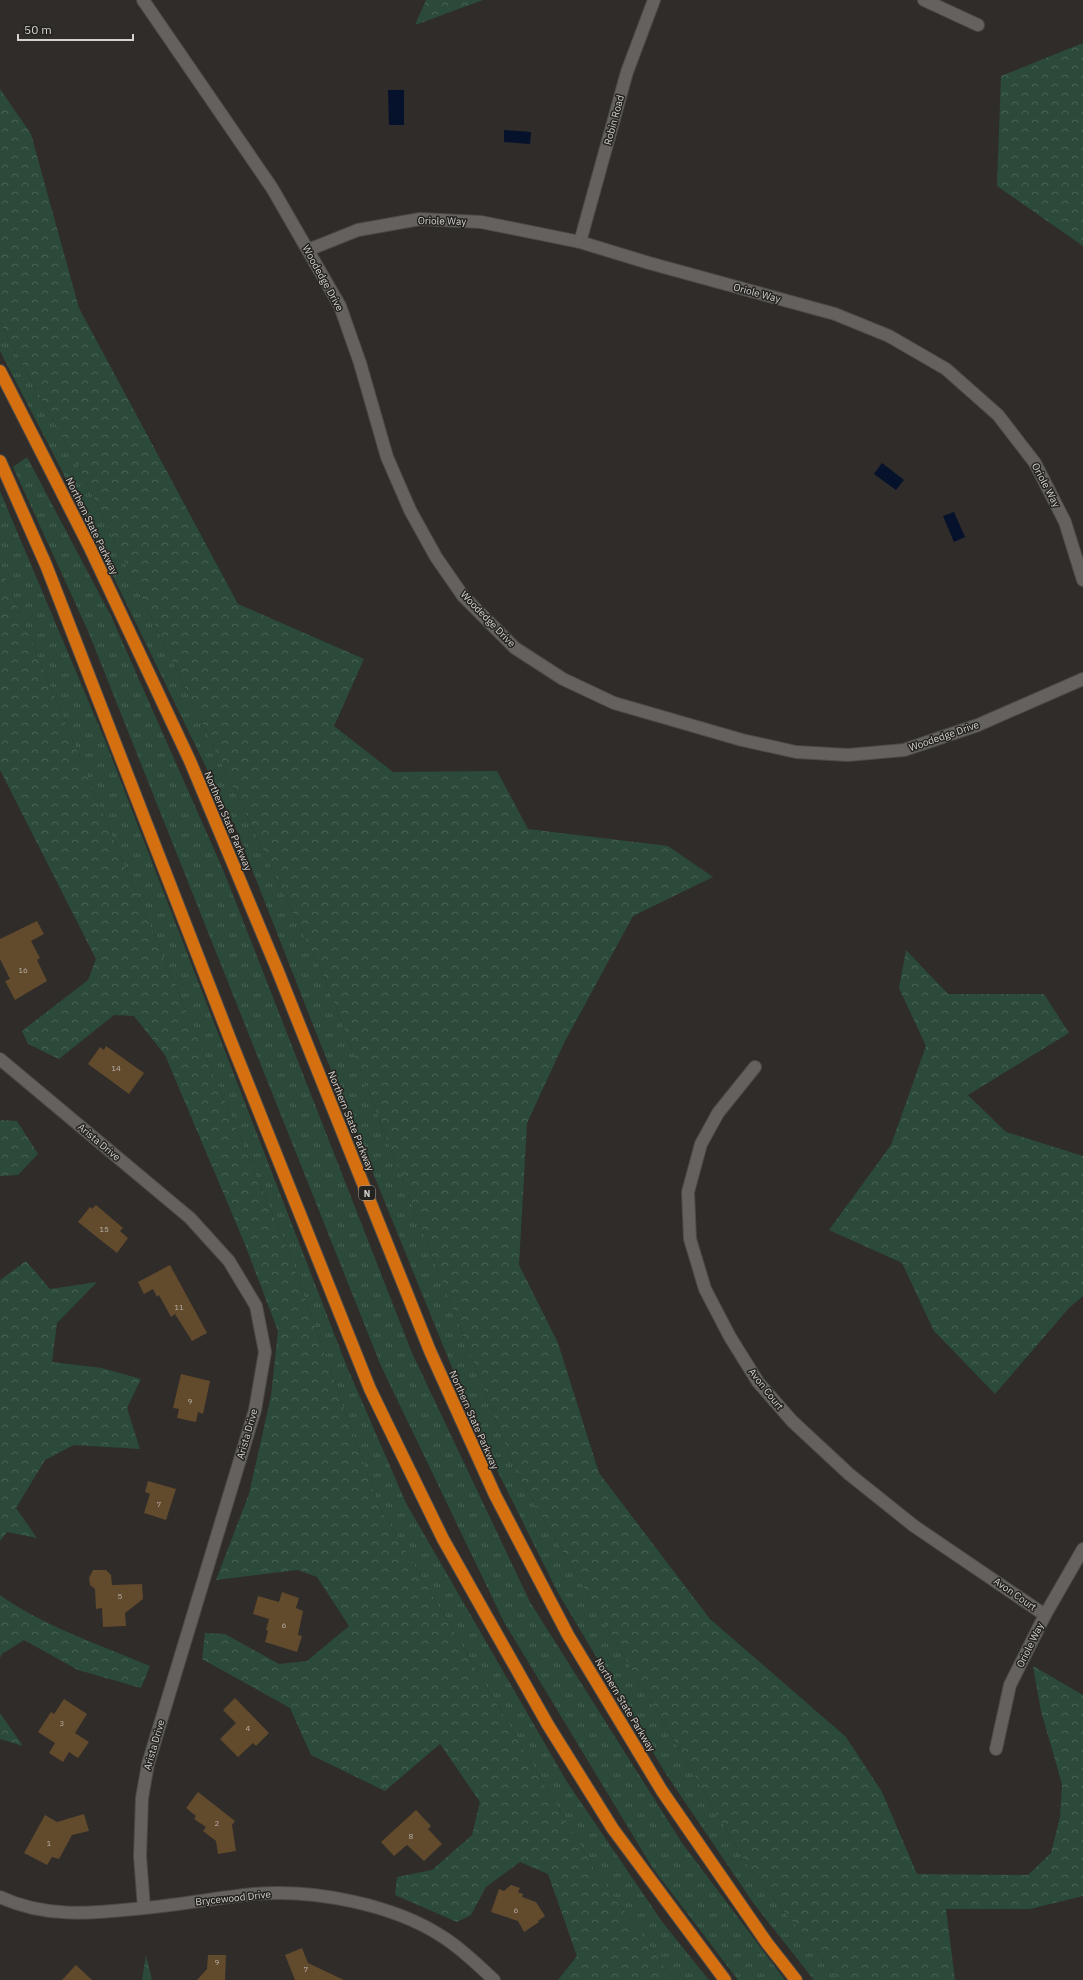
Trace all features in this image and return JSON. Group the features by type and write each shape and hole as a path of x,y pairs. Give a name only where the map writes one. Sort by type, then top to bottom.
{"highway":[{"name":"Northern State Parkway","path":"0,371 90,548 190,761 277,969 430,1351 495,1494 568,1635 662,1792 766,1943 796,1980"},
{"path":"0,460 46,565 230,1039 370,1389 442,1539 548,1725 613,1829 725,1980"}],"street":[{"name":"Woodedge Drive","path":"143,0 272,188 340,306 360,363 387,457 410,510 436,557 463,596 515,648 563,679 614,703 742,740 796,752 848,755 904,750 978,725 1083,679"},
{"name":"Robin Road","path":"580,242 627,72 654,0"},
{"path":"924,0 978,25"},
{"name":"Oriole Way","path":"308,250 358,230 420,219 481,222 580,242 648,263 836,314 889,336 946,369 998,415 1035,463 1065,522 1083,580"},
{"name":"Arista Drive","path":"0,1059 190,1218 229,1261 256,1306 265,1352 255,1410 148,1764 142,1798 140,1856 144,1908"},
{"name":"Avon Court","path":"755,1067 718,1113 701,1144 688,1192 690,1238 705,1289 730,1337 758,1382 792,1421 849,1474 914,1526 1045,1615"},
{"name":"Oriole Way","path":"996,1749 1010,1685 1045,1615 1083,1549"},
{"name":"Brycewood Drive","path":"0,1897 15,1904 52,1913 92,1914 255,1894 304,1894 356,1903 404,1916 443,1937 473,1960 494,1980"}],"green space":[{"path":"426,0 483,0 415,25"},
{"path":"1083,43 1083,246 997,186 1001,76"},
{"path":"0,89 31,134 79,308 238,604 364,659 334,726 393,772 497,771 528,829 668,846 713,877 633,916 564,1043 527,1123 519,1265 558,1343 599,1473 710,1619 846,1737 882,1792 917,1874 1028,1875 1051,1853 1060,1817 1062,1784 1041,1711 1033,1666 1083,1695 1083,1896 1030,1909 946,1909 955,1980 839,1980 747,1865 516,1472 324,977 79,467 0,323"},
{"path":"0,323 79,467 324,977 516,1472 747,1865 839,1980 814,1980 754,1904 666,1774 557,1591 479,1434 319,1040 237,831 61,469 0,351"},
{"path":"27,457 111,616 224,872 412,1353 530,1602 682,1843 785,1980 738,1980 652,1867 504,1622 381,1366 88,631 13,467"},
{"path":"0,491 106,743 347,1367 406,1503 567,1782 663,1923 709,1980 674,1980 597,1873 378,1504 286,1245 129,876 0,565"},
{"path":"0,565 129,876 286,1245 378,1504 597,1873 674,1980 558,1980 577,1956 548,1874 520,1862 486,1887 471,1915 457,1922 395,1895 397,1877 432,1870 472,1835 480,1802 440,1744 385,1791 311,1755 290,1708 202,1659 205,1633 225,1634 279,1664 307,1661 349,1626 317,1577 298,1570 216,1580 249,1494 271,1396 278,1331 244,1242 165,1055 134,1016 114,1015 59,1059 28,1044 22,1031 88,980 96,959 0,770"},
{"path":"906,950 948,994 1044,994 1069,1033 968,1095 1006,1132 1083,1156 1083,1296 1069,1308 995,1394 934,1331 902,1263 829,1230 891,1145 926,1046 899,988"},
{"path":"0,1121 17,1121 38,1154 18,1175 0,1176"},
{"path":"26,1261 50,1289 97,1282 57,1323 52,1362 102,1368 141,1379 127,1408 140,1449 74,1445 45,1460 16,1508 37,1538 7,1532 0,1541 0,1280"},
{"path":"0,1595 16,1606 53,1625 150,1666 141,1688 78,1670 24,1640 2,1654 0,1658"},
{"path":"0,1713 23,1746 0,1739"},
{"path":"146,1955 152,1980 142,1980"}],"water":[{"path":"388,90 404,90 404,125 389,125"},
{"path":"504,130 531,132 530,144 504,142"},
{"path":"882,463 904,480 896,490 874,474"},
{"path":"954,512 965,537 954,542 943,516"}],"building":[{"path":"37,921 44,934 31,941 40,958 37,960 47,981 15,1000 5,981 10,979 0,959 0,939"},
{"path":"106,1046 144,1073 129,1094 88,1064 100,1047 104,1050"},
{"path":"96,1205 123,1228 120,1231 128,1238 117,1253 78,1222 90,1207 92,1209"},
{"path":"170,1265 207,1333 192,1341 175,1314 171,1317 159,1295 157,1297 153,1289 144,1294 138,1282"},
{"path":"181,1374 210,1381 203,1414 198,1412 196,1422 177,1418 179,1409 173,1408"},
{"path":"148,1481 176,1489 166,1520 144,1513 150,1494 145,1492"},
{"path":"93,1570 106,1570 111,1575 112,1585 142,1584 143,1599 125,1613 126,1626 103,1627 102,1608 96,1609 95,1589 90,1585 89,1578"},
{"path":"282,1592 299,1598 296,1608 303,1611 298,1635 302,1636 297,1652 265,1642 269,1619 253,1614 258,1596 279,1602"},
{"path":"235,1698 269,1733 256,1746 253,1743 238,1757 220,1739 236,1723 223,1710"},
{"path":"64,1699 87,1714 75,1733 89,1742 78,1758 69,1752 63,1762 49,1753 55,1743 38,1732 51,1712 54,1714"},
{"path":"198,1792 235,1821 232,1825 236,1851 218,1854 216,1841 203,1831 206,1827 194,1819 196,1816 186,1808"},
{"path":"416,1810 431,1826 428,1829 442,1844 424,1861 407,1845 394,1856 381,1842"},
{"path":"84,1814 89,1831 72,1835 59,1859 52,1857 47,1865 24,1853 45,1815 57,1822"},
{"path":"511,1885 520,1888 518,1892 523,1894 522,1897 536,1902 545,1916 524,1932 518,1921 491,1912 499,1889 504,1891"},
{"path":"302,1948 308,1963 344,1980 295,1980 285,1955"},
{"path":"208,1955 226,1955 225,1980 197,1980 207,1969"},
{"path":"76,1965 92,1980 62,1980"}]}
